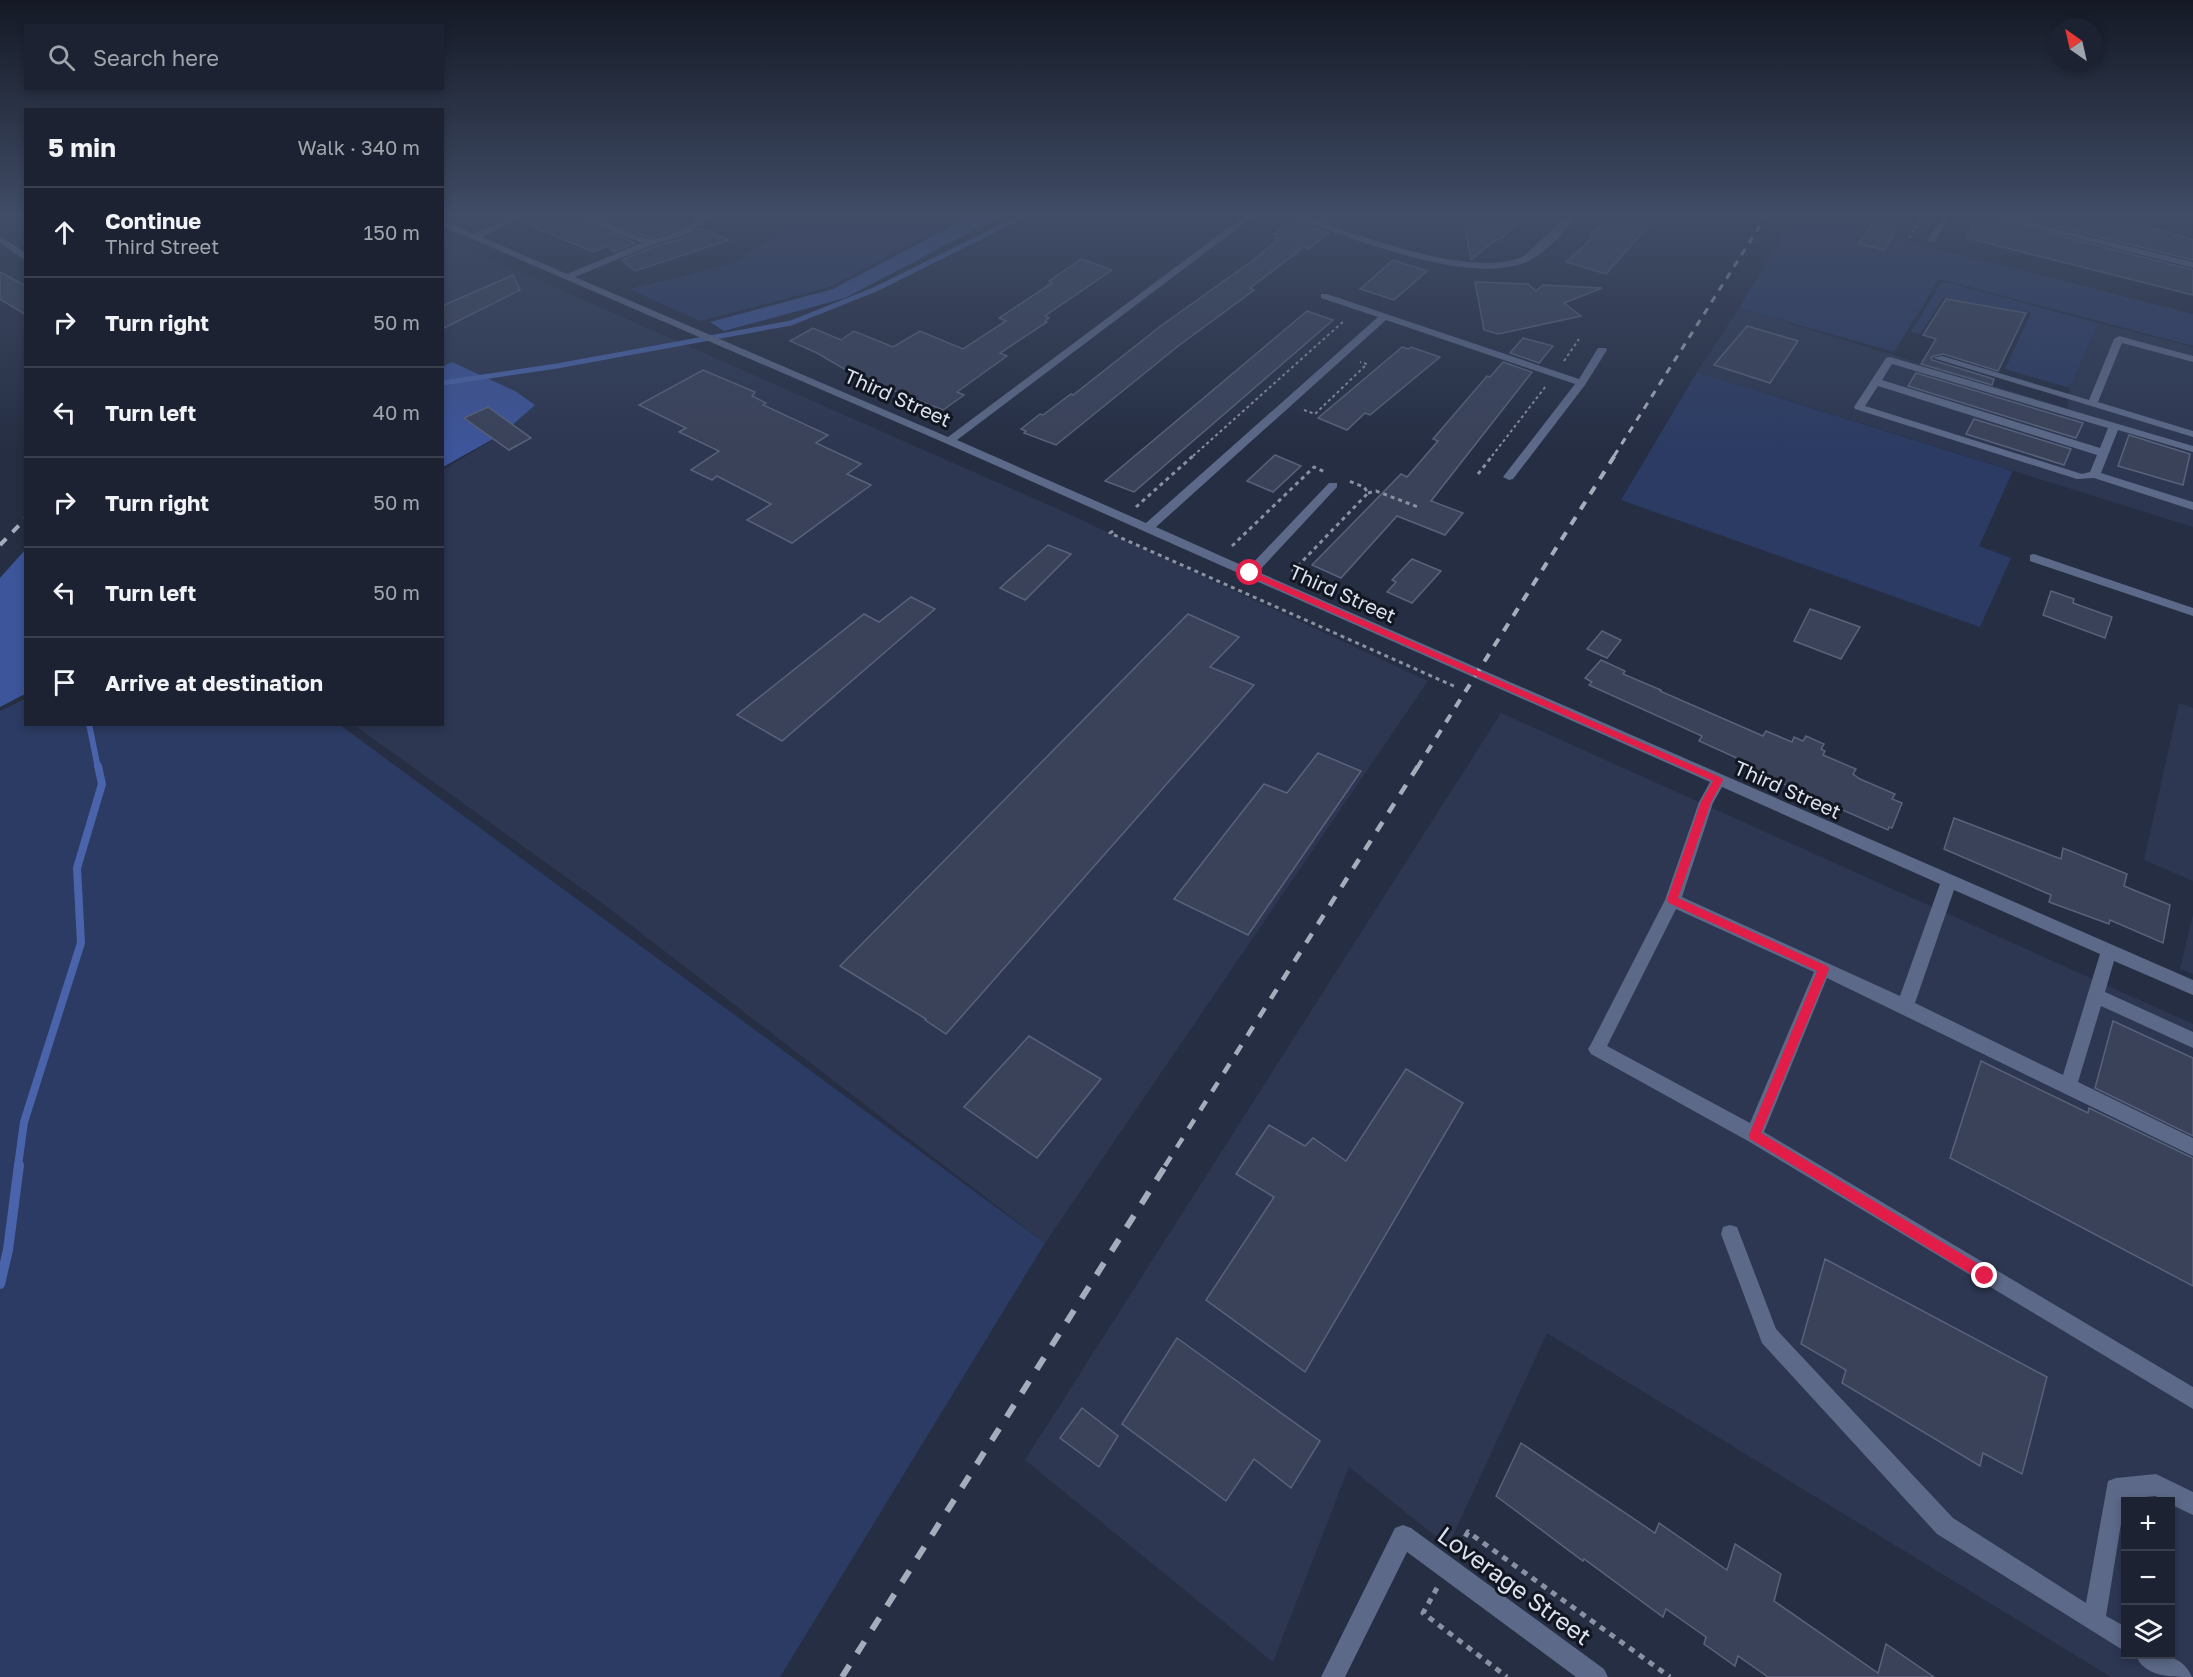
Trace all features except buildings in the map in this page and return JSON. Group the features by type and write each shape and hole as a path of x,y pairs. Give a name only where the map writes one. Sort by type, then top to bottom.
{"street":[{"name":"Third Street","path":"600,291 730,345 2193,988"},
{"path":"949,441 1149,291"},
{"path":"1324,296 1581,382"},
{"path":"1148,528 1384,316"},
{"path":"2092,404 2119,339 2193,359"},
{"path":"1509,477 1581,382 1602,350"},
{"path":"1938,358 2193,434"},
{"path":"2193,449 1890,360 1859,407 2081,477 2095,475 2193,506"},
{"path":"1876,382 2104,453"},
{"path":"2095,475 2114,426"},
{"path":"1250,573 1333,485"},
{"path":"2034,558 2193,612"},
{"path":"1719,780 1706,802 1672,900 1597,1049 1754,1135 2193,1399"},
{"path":"1905,1006 1949,881"},
{"path":"1672,900 1905,1006 2193,1147"},
{"path":"2068,1086 2109,951"},
{"path":"1754,1135 1823,969"},
{"path":"2094,995 2193,1040"},
{"path":"1730,1234 1769,1336 1945,1526 2121,1638"},
{"path":"2094,1621 2116,1489 2156,1485 2193,1504"},
{"name":"Loverage Street","path":"1333,1677 1403,1536 1596,1677"},
{"path":"2153,1659 2180,1677"}],"path":[{"path":"1135,507 1358,308"},
{"path":"1296,408 1315,414 1367,364 1352,359"},
{"path":"1478,474 1551,379"},
{"path":"1368,493 1376,491 1418,507"},
{"path":"1507,1677 1423,1613 1468,1532 1670,1677"}],"shaded area":[{"path":"444,291 564,291 1060,510 1428,681 1045,1243 598,900 355,726 444,726 444,469 502,434 452,362 444,366"},
{"path":"634,291 814,291 700,321"},
{"path":"825,291 858,291 845,298 724,331 710,322"},
{"path":"1749,291 1931,291 1894,352 1739,308"},
{"path":"1936,291 1980,291 2098,323 2070,388 2005,369 2031,313 1943,298 1920,334 1911,332"},
{"path":"1985,291 2104,291 2193,314 2193,346"},
{"path":"1739,308 2067,408 2070,388 2098,323 2193,347 2193,527 1697,372"},
{"path":"452,362 515,391 535,405 502,434 444,466 444,366"},
{"path":"1697,372 2013,471 1979,546 2011,558 1980,627 1621,500"},
{"path":"24,551 24,695 0,707 0,578"},
{"path":"24,699 24,726 341,726 1045,1243 780,1677 0,1677 0,711"},
{"path":"2179,703 2193,708 2193,881 2144,860"},
{"path":"1501,713 2193,1024 2193,1677 2111,1677 1547,1333 1448,1546 1349,1467 1273,1662 1025,1460"},
{"path":"2193,914 2193,974 2180,969"}],"waterway":[{"path":"444,383 557,366 791,323 870,291"},
{"path":"89,726 98,768"},
{"path":"18,1166 24,1122 81,943 77,868 102,784 98,766"},
{"path":"0,1284 8,1250 19,1165"}],"railway":[{"path":"1614,456 1718,291"},
{"path":"1417,768 1615,455"},
{"path":"0,545 24,520"},
{"path":"1165,1166 1418,766"},
{"path":"842,1677 1166,1165"}],"route":[{"path":"1250,573 1719,780 1706,802 1672,900 1823,969 1754,1135 1985,1276"}]}
